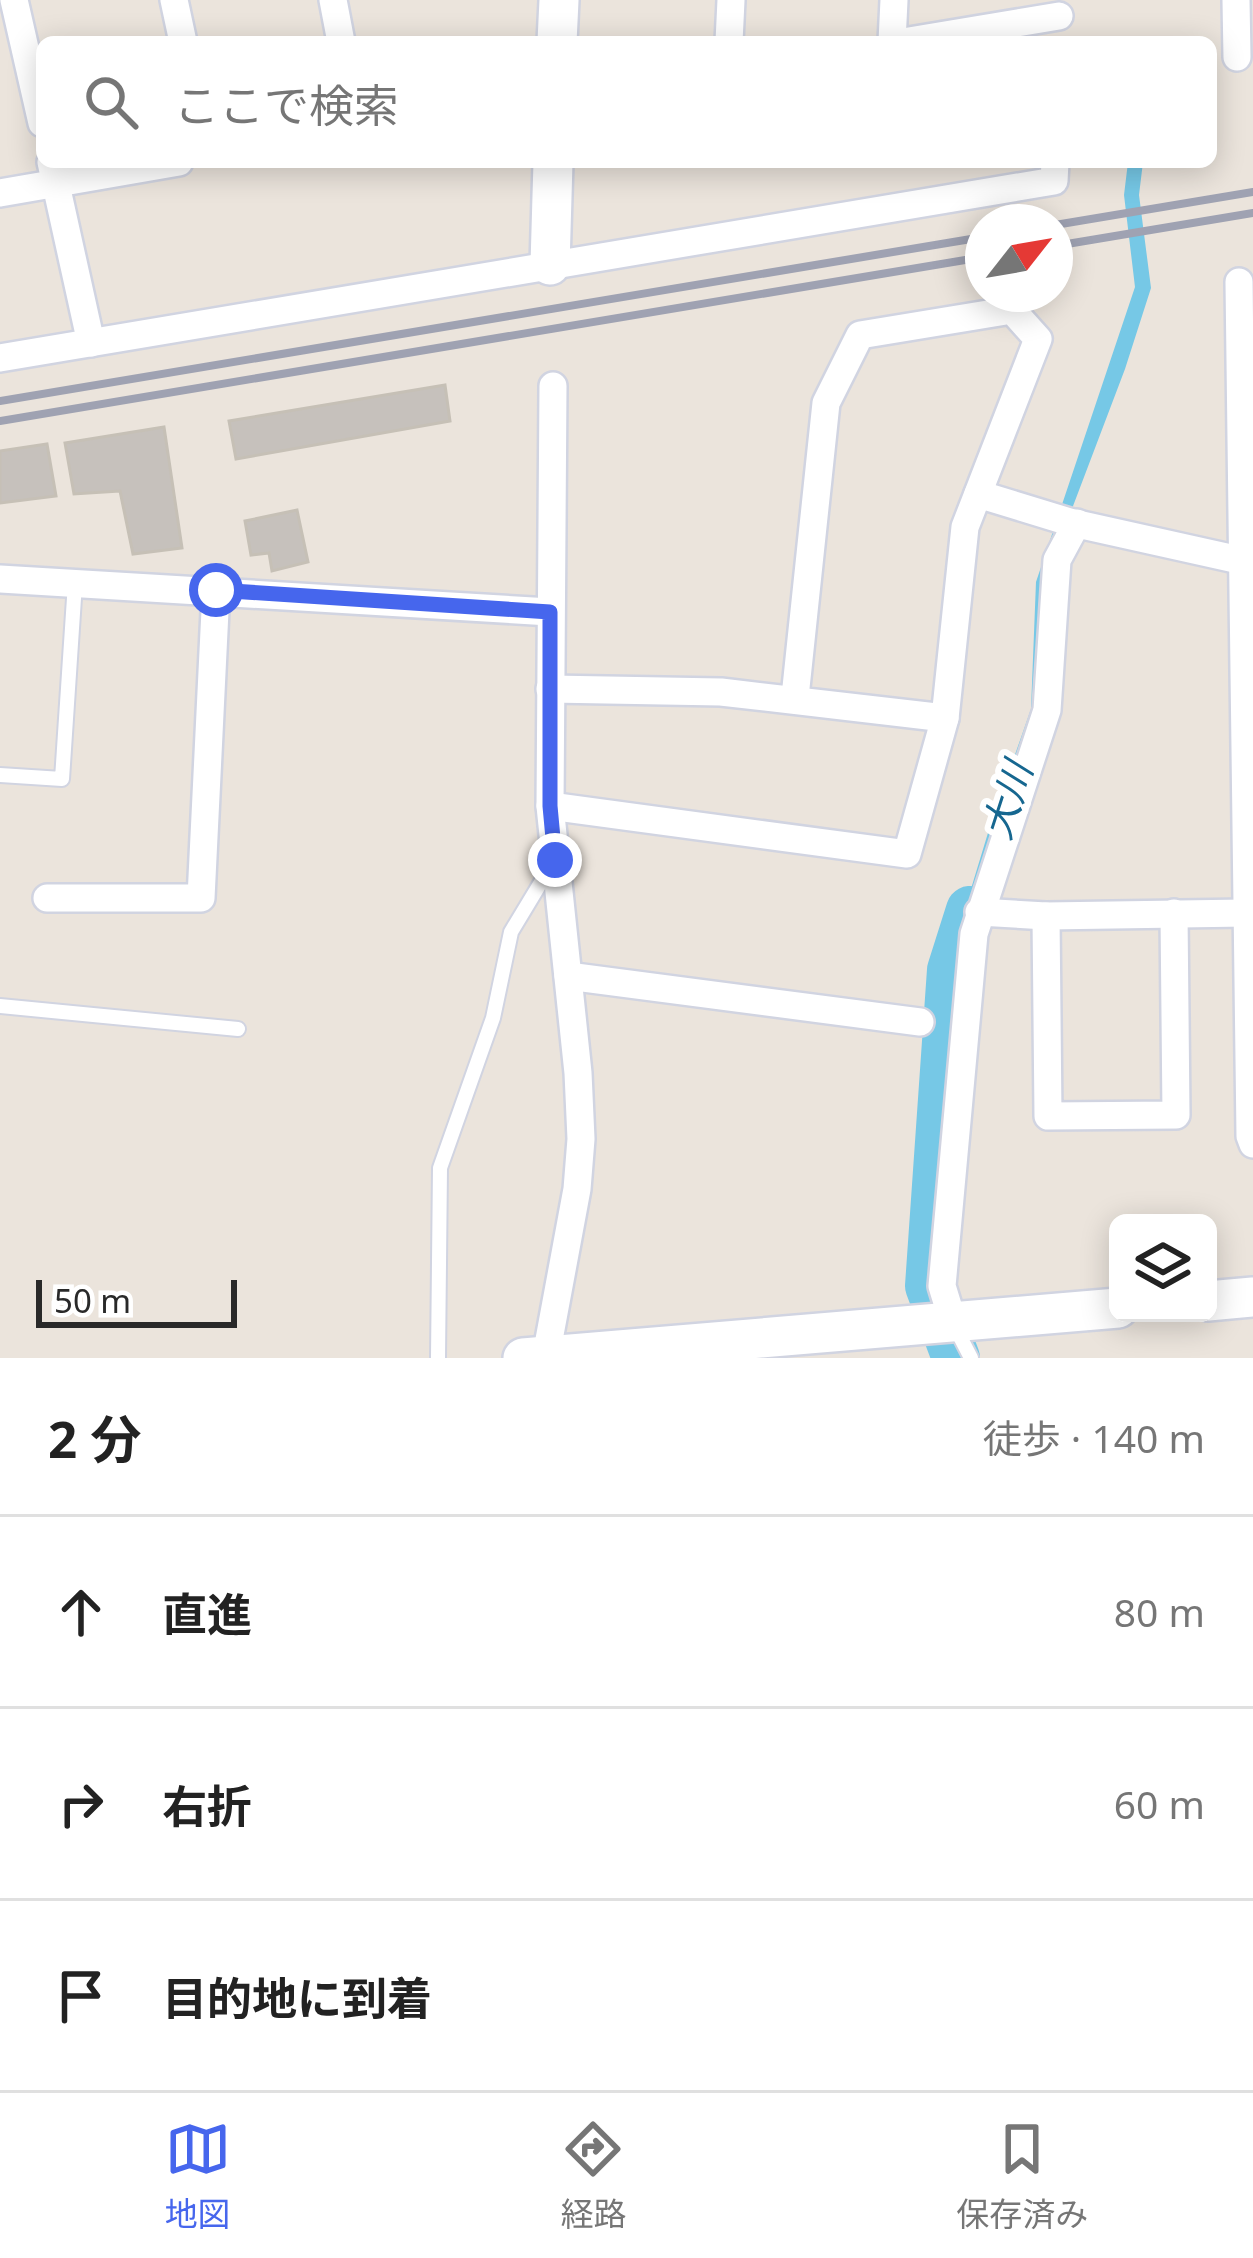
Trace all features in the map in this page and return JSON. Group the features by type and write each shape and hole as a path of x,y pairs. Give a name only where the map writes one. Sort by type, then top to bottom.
{"street":[{"path":"14,0 36,97"},
{"path":"174,0 182,36"},
{"path":"333,0 340,36"},
{"path":"557,36 559,0"},
{"path":"729,36 730,0"},
{"path":"892,36 894,0"},
{"path":"1236,0 1237,57"},
{"path":"944,36 1059,19"},
{"path":"0,193 53,172 103,168"},
{"path":"550,265 553,168"},
{"path":"0,358 1054,182 1055,168"},
{"path":"53,172 91,344"},
{"path":"1239,282 1253,1144"},
{"path":"550,806 907,854 945,718 965,526 1038,339 1012,310 860,335 826,403 795,698"},
{"path":"553,386 550,806 581,1139 557,1356 1109,1309"},
{"path":"978,494 1068,521 1244,561"},
{"path":"953,1322 942,1286 974,934 1047,710 1057,560 1068,521"},
{"path":"0,579 550,612"},
{"path":"47,898 201,898 216,590"},
{"path":"550,689 721,692 945,718"},
{"path":"979,912 1046,916 1246,913"},
{"path":"1046,916 1048,1116 1176,1115 1174,913"},
{"path":"568,976 920,1022"},
{"path":"1217,1299 1253,1297"}],"lane":[{"path":"0,775 62,779 75,583"},
{"path":"438,1358 440,1168 493,1018 511,932 555,860"},
{"path":"0,1006 238,1029"},
{"path":"953,1322 970,1358"}],"water":[{"path":"1127,168 1142,168 1139,195 1151,288 1048,572 1039,709 955,974 946,971 1031,709 1036,582 1135,287 1124,195"}],"building":[{"path":"445,385 450,421 236,459 229,421"},
{"path":"164,427 182,548 133,554 120,491 74,494 65,443"},
{"path":"47,444 56,496 0,503 0,451"},
{"path":"297,510 308,562 272,571 269,553 251,555 245,521"}],"waterway":[{"name":"大川","path":"956,1358 929,1286 951,970 970,910"}],"railway":[{"path":"1073,222 1253,192"},
{"path":"1073,243 1253,213"},
{"path":"0,401 965,240"},
{"path":"0,421 965,260"}],"route":[{"path":"216,590 550,612 550,806 555,860"}]}
